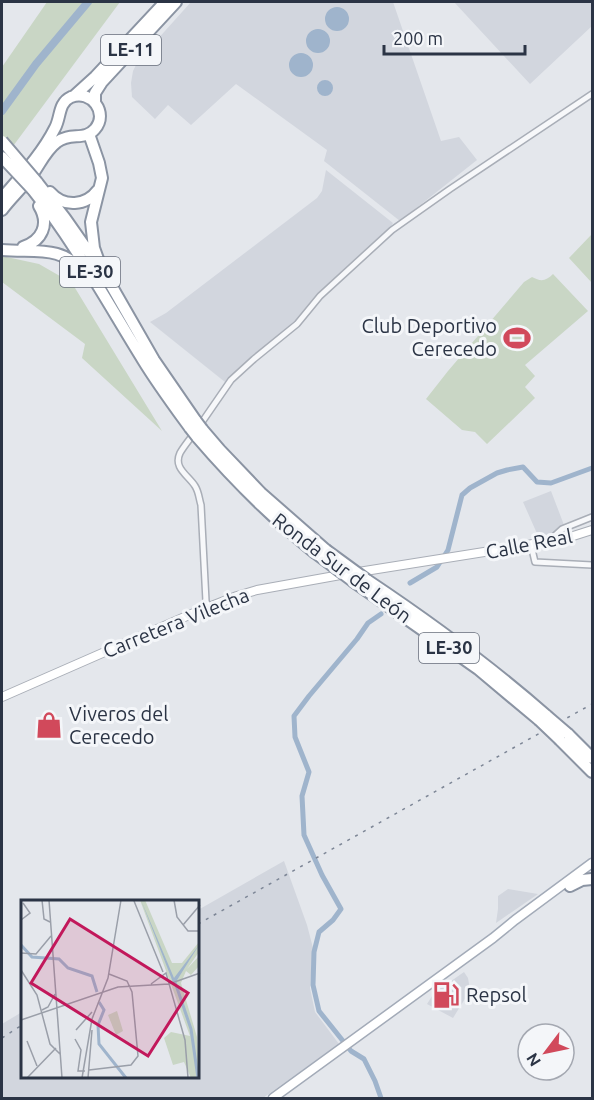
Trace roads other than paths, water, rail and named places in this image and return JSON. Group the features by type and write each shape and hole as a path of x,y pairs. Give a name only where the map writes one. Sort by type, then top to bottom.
{"highway":[{"name":"LE-11","path":"59,118 61,107 69,98 95,77 165,2"},
{"name":"LE-11","path":"81,136 94,131 99,122 100,116 95,102 95,93 102,82 176,2"},
{"path":"74,96 85,96 95,102"},
{"path":"59,118 63,129 81,136 93,148 101,171 100,187 91,222 94,248 107,278"},
{"path":"2,198 52,134 59,118"},
{"path":"2,210 54,145 63,138 81,136"},
{"name":"Ronda Sur de León","path":"2,141 83,260 142,359 254,500 314,552 543,718"},
{"name":"Ronda Sur de León","path":"2,157 65,218 107,278 196,429 220,450 261,493 326,550 483,661 564,737 592,758"},
{"path":"2,248 23,247 35,241 41,234 45,223 33,188 43,186 60,201 76,203 92,197 100,187"},
{"path":"2,248 56,253 75,263 92,281 127,340 142,359"},
{"name":"Ronda Sur de León","path":"564,737 592,772"},
{"path":"570,886 582,880 592,879"}],"main road":[{"path":"273,1098 592,863"},
{"path":"551,894 592,869"},
{"path":"498,934 592,869"}],"street":[{"path":"208,607 200,499 195,485 181,471 179,455 231,380 254,358 297,324 320,296 392,230 592,94"},
{"path":"549,541 561,529 592,517"},
{"path":"561,529 566,538 570,528 578,523"},
{"name":"Calle Real","path":"465,555 566,538 592,530"},
{"path":"531,544 535,562 592,565"},
{"name":"Carretera Vilecha","path":"2,697 237,596 257,590 465,555"}],"water":[{"path":"337,7 346,10 349,19 346,28 337,31 328,28 325,19 328,10"},
{"path":"318,29 327,32 330,41 327,50 318,53 309,50 306,41 309,32"},
{"path":"301,53 310,56 313,65 310,74 301,77 292,74 289,65 292,56"},
{"path":"322,80 328,80 333,88 331,94 322,96 317,91 317,85"}],"waterway":[{"path":"2,111 36,64 88,2"},
{"path":"410,583 437,567 448,550 462,495 470,488 497,473 523,467 537,482 551,483 592,468"},
{"path":"381,614 368,623 294,716 295,737 309,772 302,796 304,835 341,909 333,920 319,932 314,952 313,985 319,1011 351,1051 364,1059 381,1098"}],"railway":[{"path":"200,923 592,704"},
{"path":"2,1038 21,1026"}],"place":[{"name":"Club Deportivo Cerecedo","path":"517,338"},
{"name":"Viveros del Cerecedo","path":"49,725"},
{"name":"Repsol","path":"446,995"}]}
